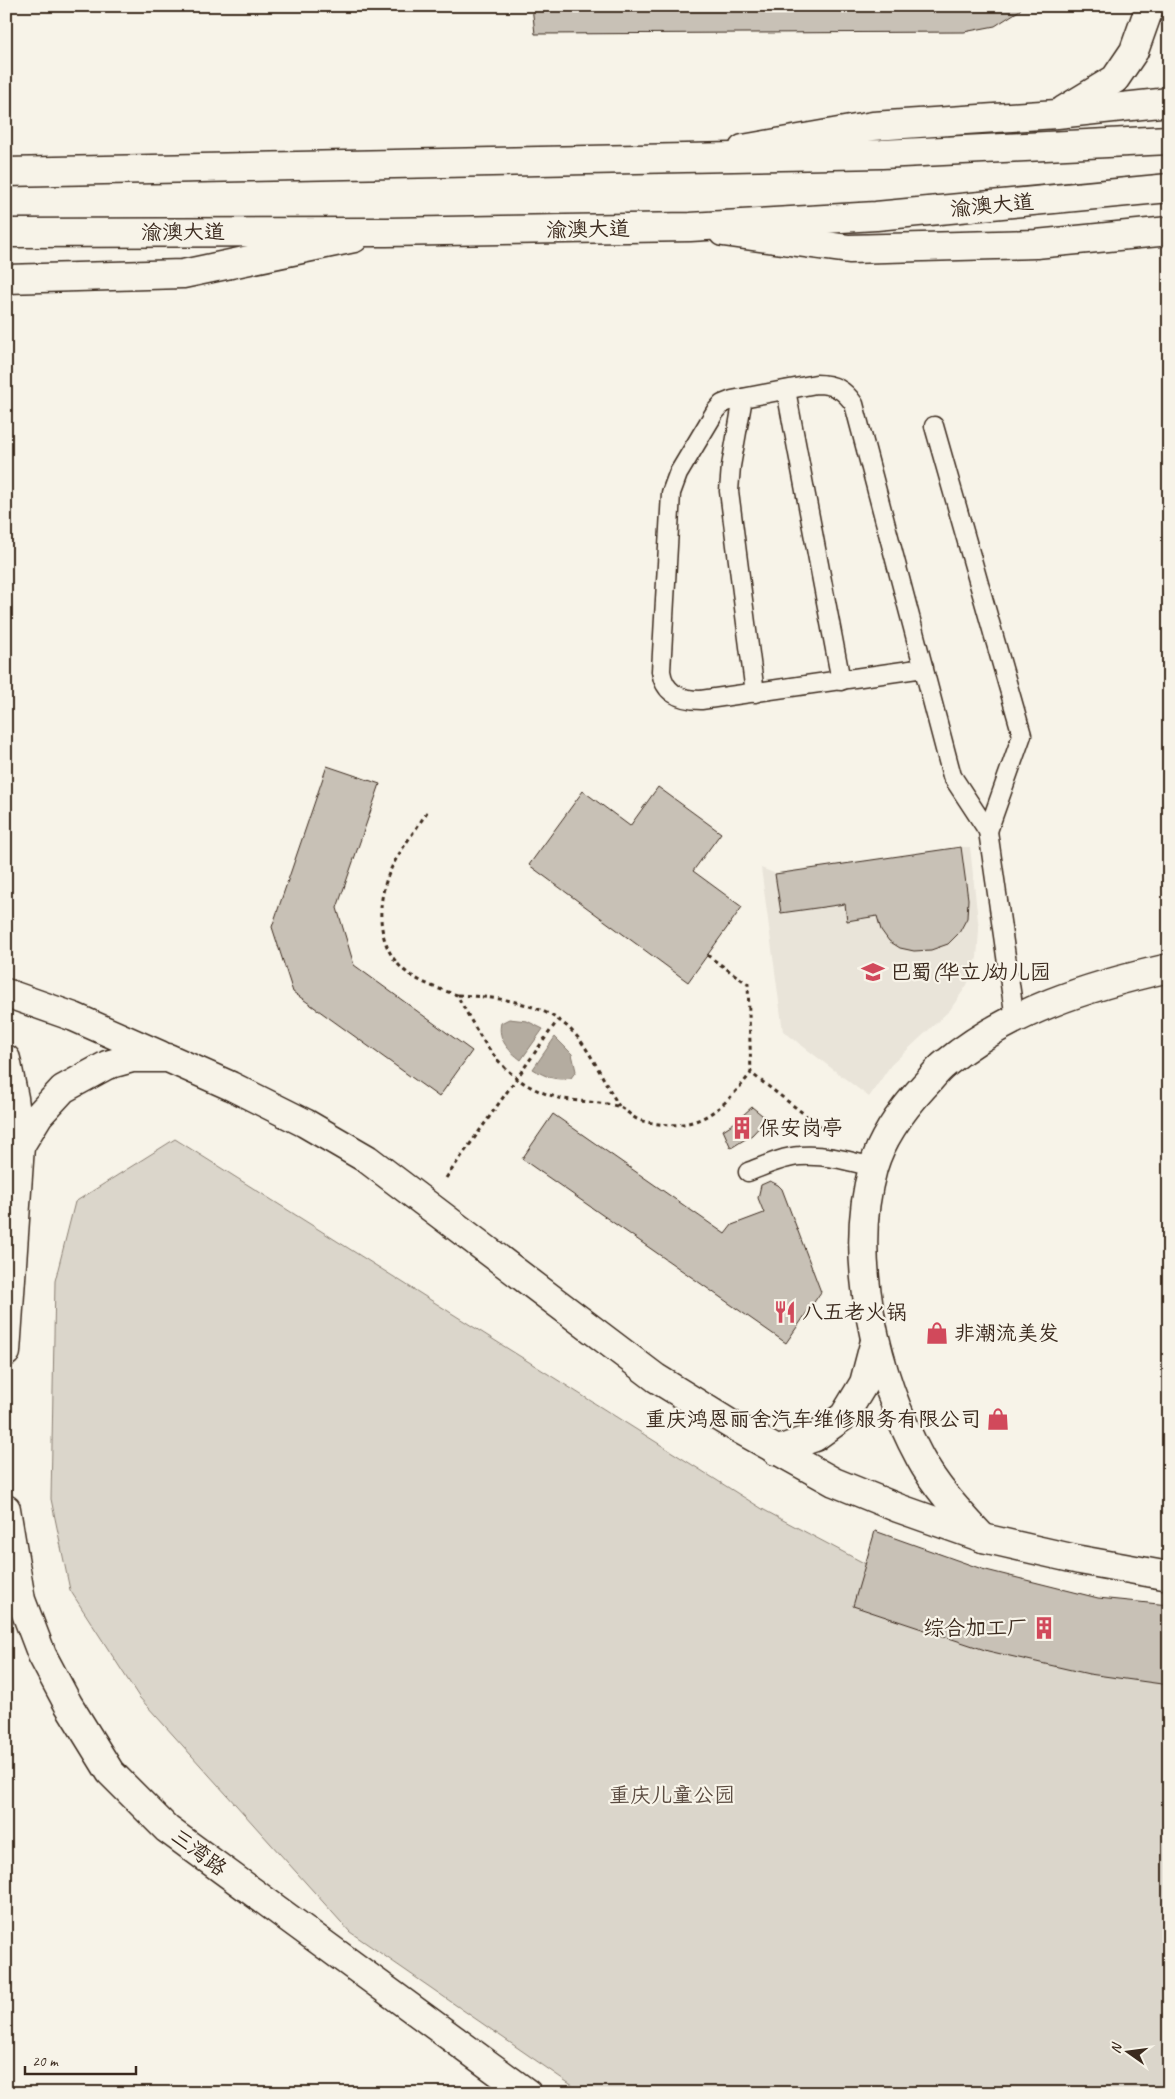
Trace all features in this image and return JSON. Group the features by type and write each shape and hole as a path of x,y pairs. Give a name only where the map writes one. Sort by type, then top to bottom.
{"street":[{"path":"1057,114 1114,79 1134,51 1150,6"},
{"path":"694,157 873,126 1057,114 1169,102"},
{"path":"6,172 882,154 1169,140"},
{"name":"渝澳大道","path":"6,232 387,232 690,227 876,216 1169,188"},
{"path":"690,227 849,249 1036,244 1169,231"},
{"path":"6,279 183,274 387,232"},
{"path":"983,1538 943,1493 920,1459 890,1389 875,1339 866,1291 863,1232 866,1201 873,1168 890,1130 910,1102 944,1065 984,1034 1056,1000 1124,978 1169,968"},
{"path":"6,993 74,1017 231,1086 305,1123 366,1159 656,1378 776,1451 834,1482 898,1508 983,1538 1080,1560 1169,1576"},
{"path":"20,1146 39,1115 63,1089 107,1064 132,1058 168,1058"},
{"path":"6,1059 14,1098 20,1146 6,1352"},
{"path":"776,1451 815,1438 844,1416 864,1383 875,1339"},
{"name":"三湾路","path":"6,1509 20,1600 42,1655 68,1704 110,1772 167,1829 527,2093"}],"lane":[{"path":"924,668 700,700 684,699 670,692 665,685 661,670 672,486 715,412 727,402 827,384 839,387 854,404 924,668 952,776 988,831 1015,1019"},
{"path":"786,390 841,681"},
{"path":"743,398 731,466 729,490 755,693"},
{"path":"934,426 1022,736 988,831"},
{"path":"748,1172 782,1159 799,1156 837,1158 873,1168"}],"path":[{"path":"427,812 390,870 381,895 381,918 387,948 404,970 430,986 457,995 507,1000 526,1004 558,1020 580,1041 619,1106 636,1119 661,1126 688,1125 713,1113 732,1098 751,1073 748,984 707,955"},
{"path":"457,995 482,1039 516,1079 539,1092 564,1099 619,1106"},
{"path":"427,1205 558,1020"},
{"path":"751,1073 778,1094"}],"shaded area":[{"name":"巴蜀(华立)幼儿园","path":"970,847 979,930 977,958 967,985 950,1010 891,1065 869,1097 783,1031 761,868 776,874"},
{"path":"509,1019 527,1021 543,1029 521,1060 508,1049 502,1039 501,1023"},
{"path":"555,1037 572,1054 576,1071 571,1078 551,1078 533,1069"}],"green space":[{"name":"重庆儿童公园","path":"175,1139 764,1510 877,1570 1169,1642 1169,2093 583,2093 350,1932 139,1697 70,1590 51,1499 55,1281 75,1202"}],"building":[{"path":"532,6 1022,6 1020,10 995,26 964,32 535,34"},
{"path":"327,766 380,784 337,908 354,965 472,1051 439,1097 293,992 272,927"},
{"path":"658,787 721,833 693,871 742,907 688,982 529,865 583,791 630,826"},
{"path":"961,847 968,899 967,918 959,933 948,944 931,950 914,951 900,948 889,941 881,930 877,916 847,921 845,904 781,913 775,874"},
{"name":"保安岗亭","path":"752,1107 767,1119 752,1135 731,1148 723,1130"},
{"path":"553,1114 725,1234 732,1225 764,1213 758,1198 761,1185 770,1181 778,1185 782,1189 821,1292 786,1343 522,1159"},
{"name":"综合加工厂","path":"875,1531 982,1569 1098,1598 1169,1605 1169,1685 1089,1674 988,1651 853,1606"}],"place":[{"name":"巴蜀(华立)幼儿园","path":"873,972"},
{"name":"保安岗亭","path":"742,1128"},
{"name":"八五老火锅","path":"785,1312"},
{"name":"非潮流美发","path":"937,1333"},
{"name":"重庆鸿恩丽舍汽车维修服务有限公司","path":"998,1419"},
{"name":"综合加工厂","path":"1044,1628"}]}
